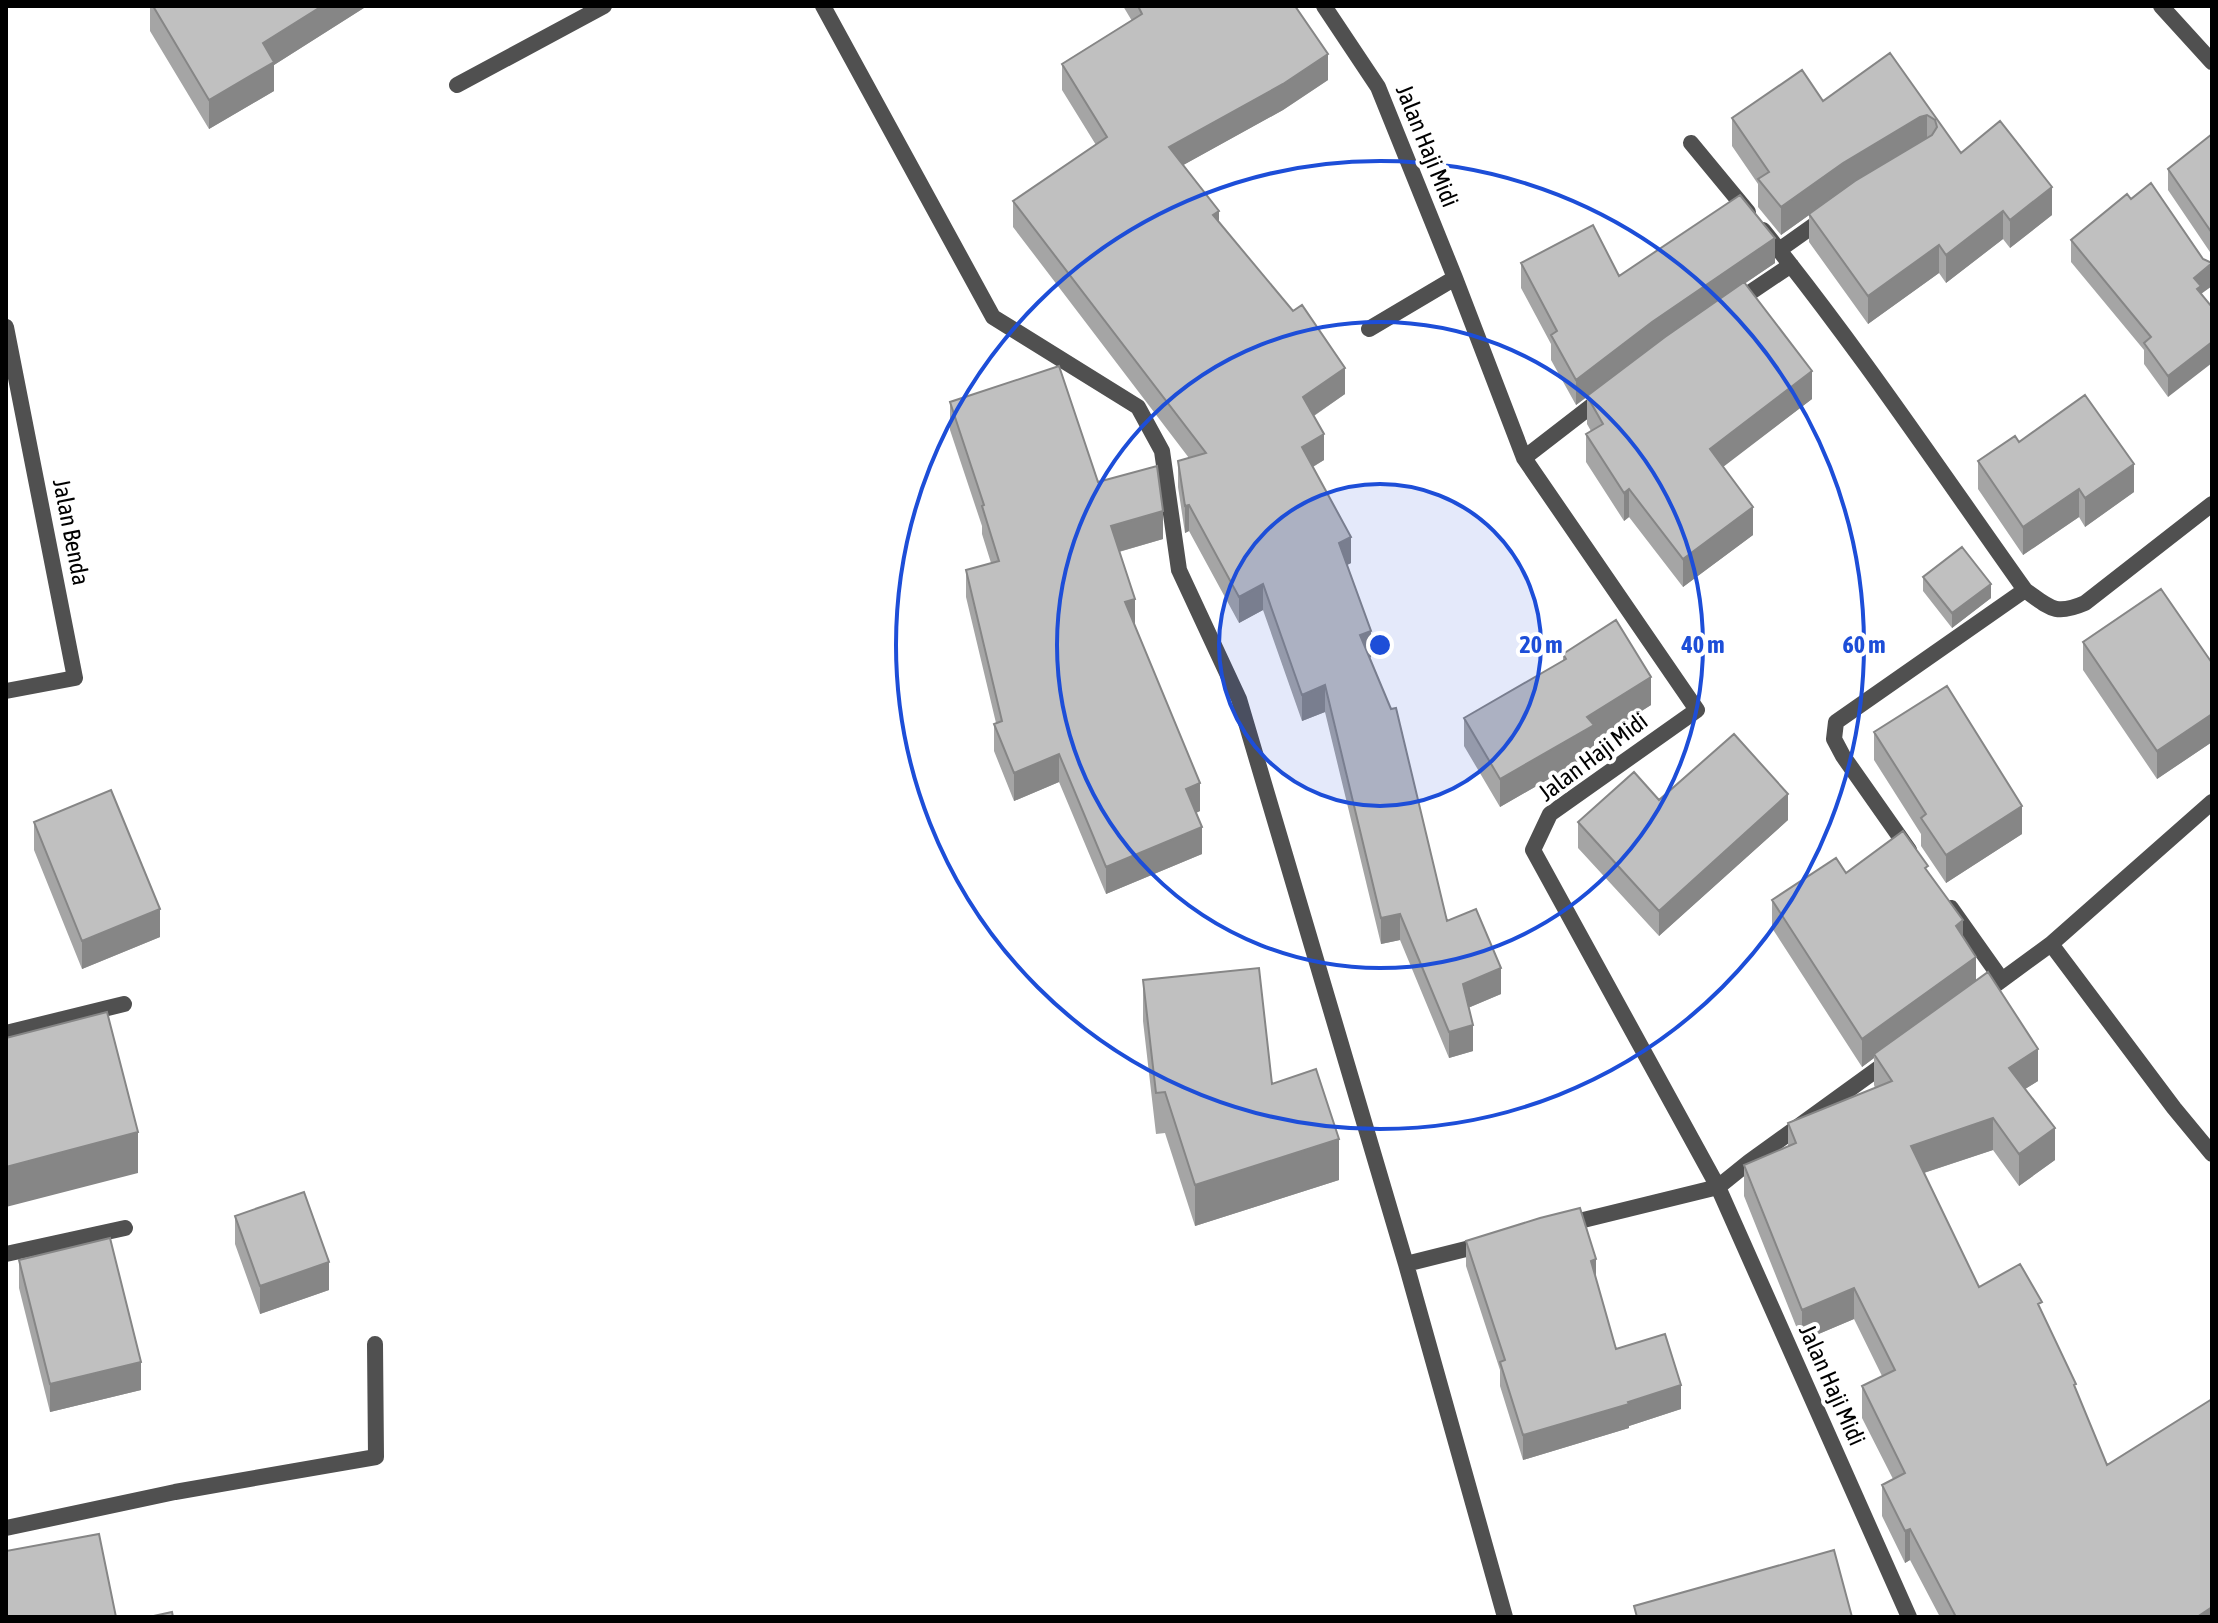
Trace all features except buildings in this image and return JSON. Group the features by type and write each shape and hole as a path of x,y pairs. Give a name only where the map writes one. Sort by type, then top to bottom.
{"street":[{"path":"457,85 604,6"},
{"path":"823,6 993,317 1138,407 1162,451 1179,570 1239,699 1406,1264 1505,1617"},
{"name":"Jalan Haji Midi","path":"1324,6 1378,87 1524,458 1697,710 1550,814 1533,850 1718,1187 1909,1617"},
{"path":"2161,6 2212,62"},
{"path":"1691,143 1791,265 2025,590 2049,608 2067,610 2085,603 2210,511"},
{"path":"1779,250 1837,209"},
{"path":"1719,314 1791,265"},
{"path":"1369,329 1455,278"},
{"name":"Jalan Benda","path":"6,327 75,678 6,691"},
{"path":"1524,458 1612,391"},
{"path":"1923,868 1843,756 1834,739 1836,722 2025,590"},
{"path":"1964,1007 2051,944 2212,802"},
{"path":"1940,893 2002,980"},
{"path":"2051,944 2212,1154"},
{"path":"6,1033 124,1004"},
{"path":"1540,1231 1718,1187 1901,1052"},
{"path":"6,1254 125,1228"},
{"path":"1406,1264 1495,1242"},
{"path":"6,1528 175,1492 376,1457 375,1344"}]}
